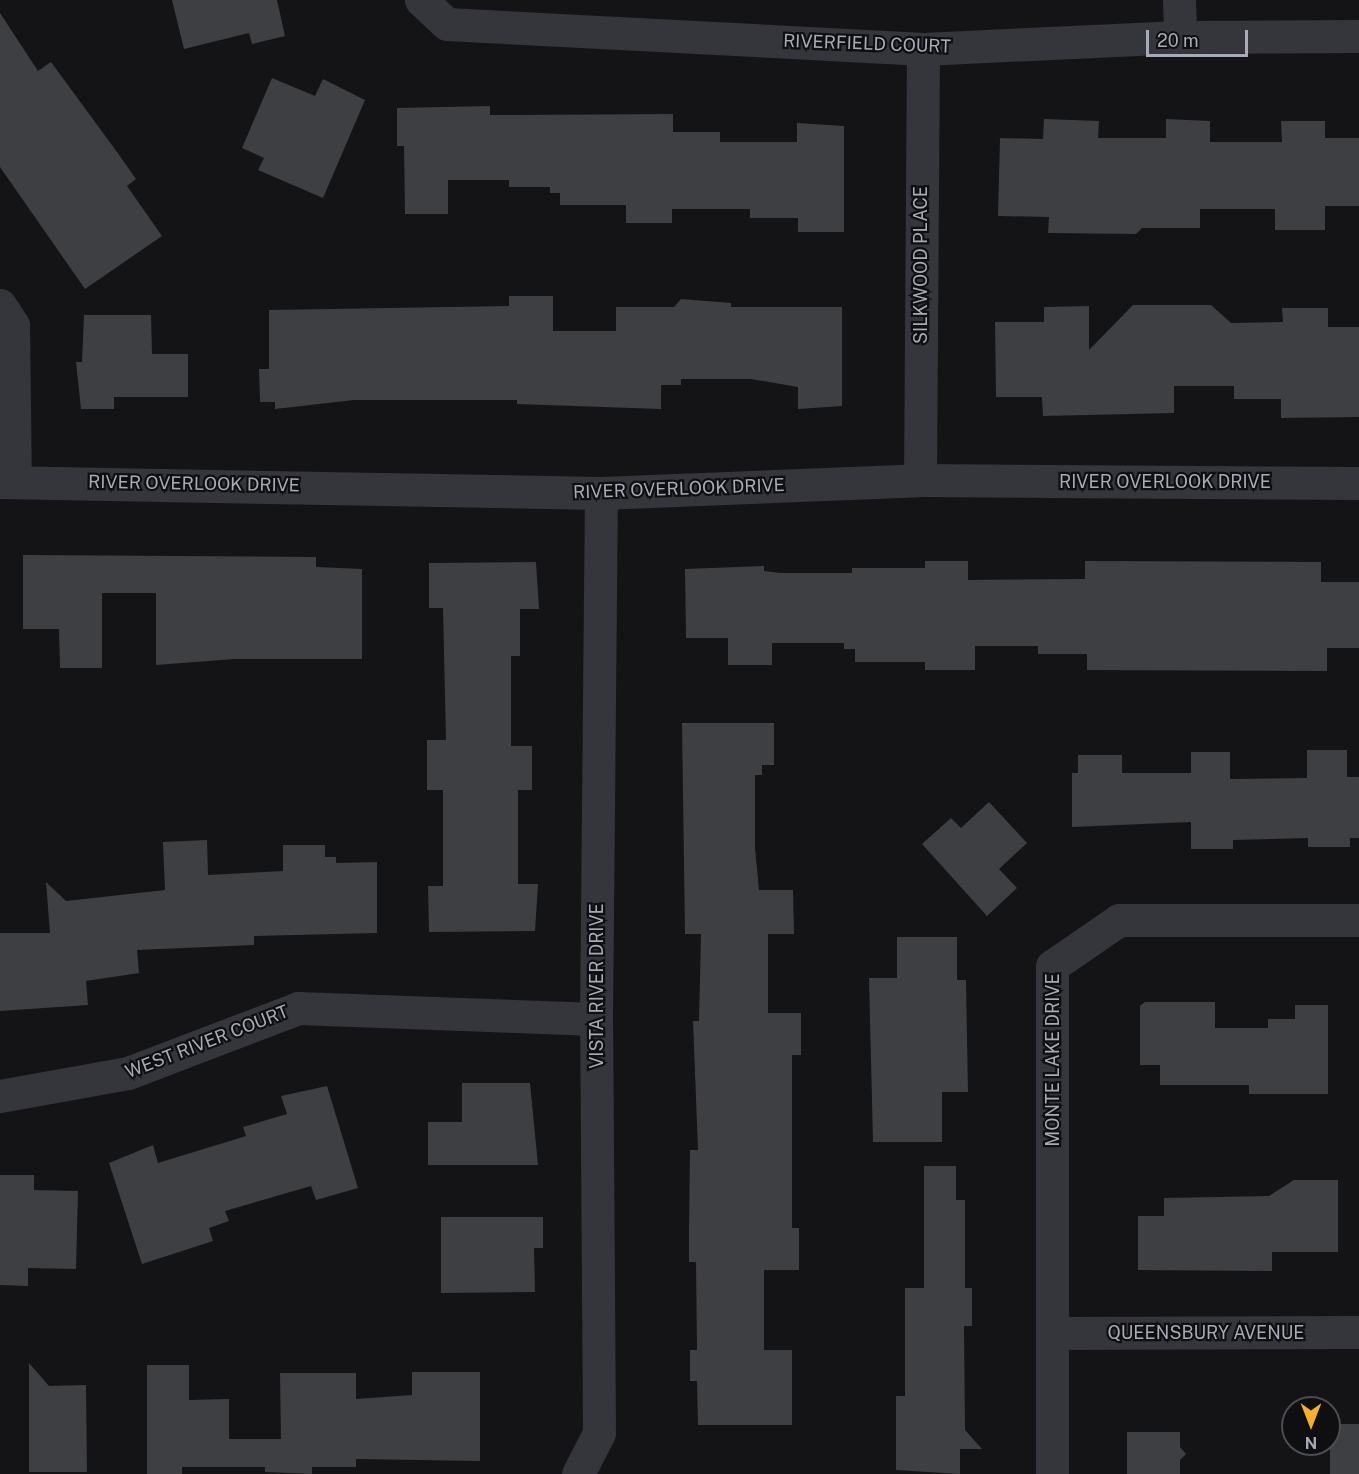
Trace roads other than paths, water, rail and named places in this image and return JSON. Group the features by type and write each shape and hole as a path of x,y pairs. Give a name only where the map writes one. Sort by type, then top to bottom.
{"street":[{"name":"RIVERFIELD COURT","path":"421,0 447,24 923,49 1180,37 1359,36"},
{"path":"1179,0 1180,37"},
{"name":"SILKWOOD PLACE","path":"920,480 923,49"},
{"path":"0,305 13,325 8,481"},
{"name":"RIVER OVERLOOK DRIVE","path":"8,481 601,493 920,480 1359,483"},
{"name":"VISTA RIVER DRIVE","path":"578,1474 599,1433 596,1019 601,493"},
{"name":"MONTE LAKE DRIVE","path":"1052,1474 1052,966 1119,920 1359,920"},
{"name":"WEST RIVER COURT","path":"0,1096 128,1073 298,1008 596,1019"},
{"name":"QUEENSBURY AVENUE","path":"1053,1333 1359,1332"}]}
